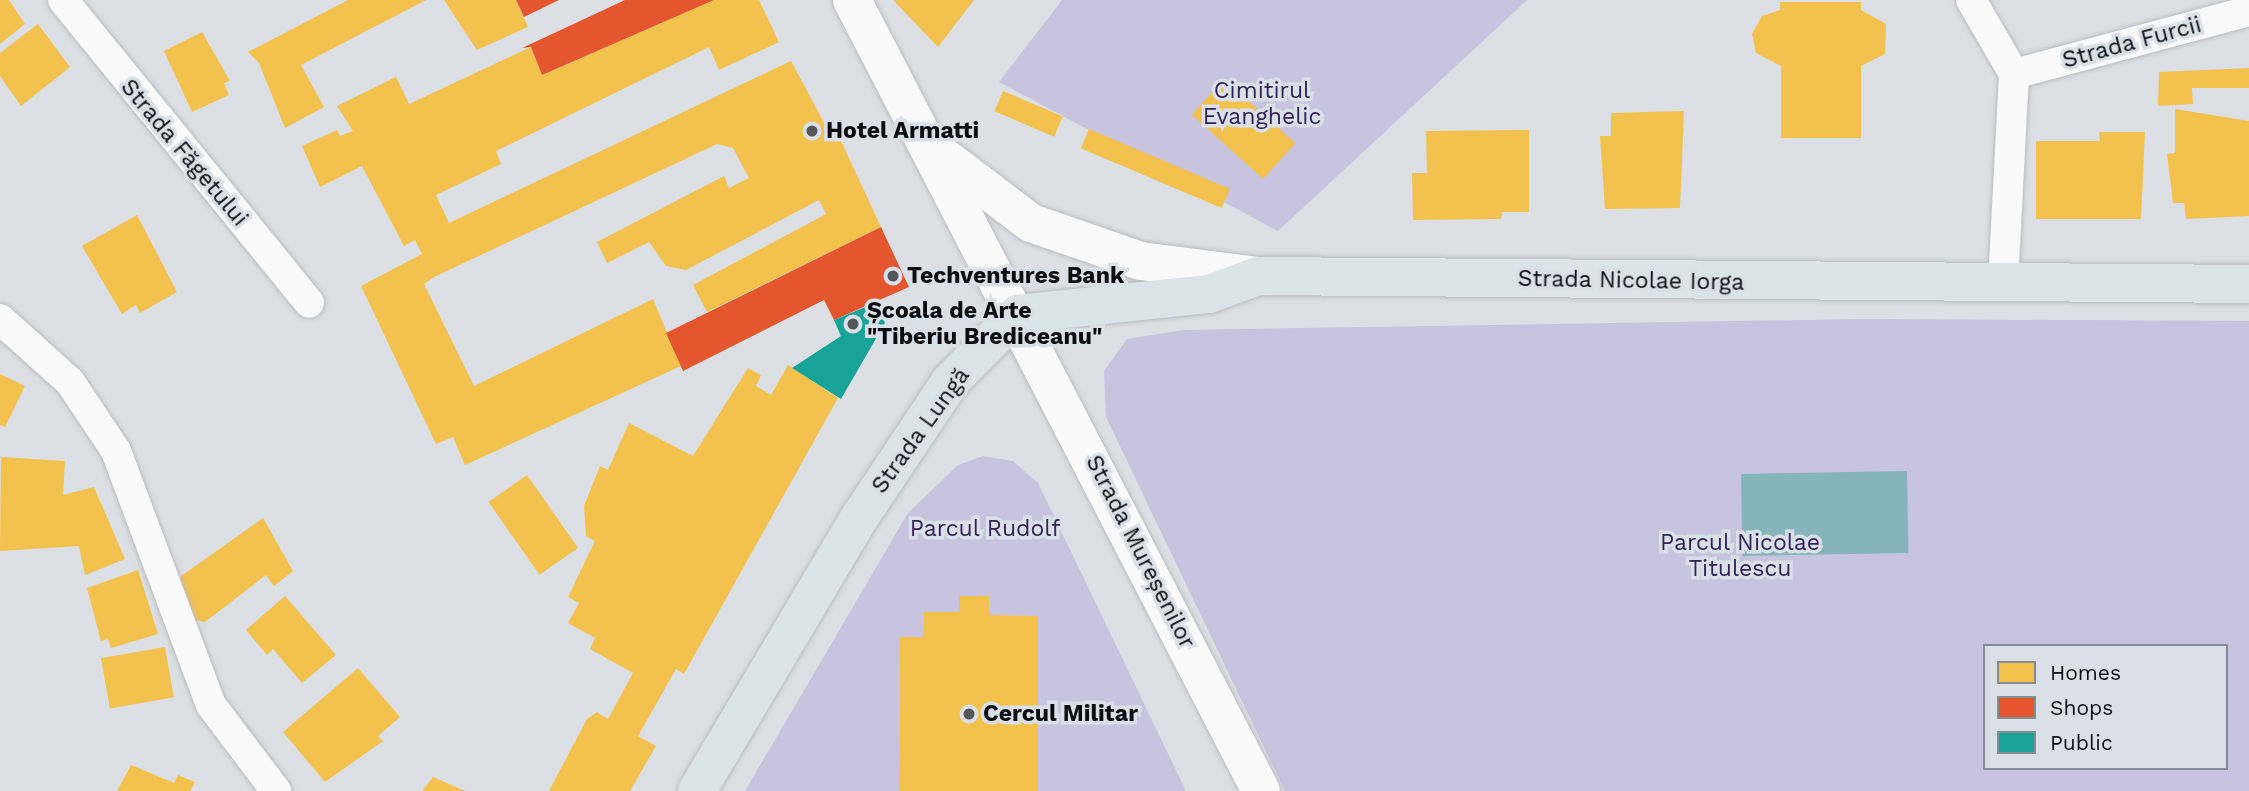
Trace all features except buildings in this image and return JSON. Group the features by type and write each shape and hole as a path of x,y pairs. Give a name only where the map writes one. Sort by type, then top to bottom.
{"main road":[{"path":"852,0 1018,314"},
{"path":"930,145 1031,223 1141,261 1258,276"},
{"name":"Strada Nicolae Iorga","path":"1018,314 1209,293 1258,276 2003,286 2249,284"},
{"name":"Strada Lungă","path":"697,791 860,517 950,382 1018,314"},
{"name":"Strada Mureșenilor","path":"1018,314 1261,791"}],"street":[{"name":"Strada Făgetului","path":"63,0 309,303"},
{"path":"1971,0 2014,74 2003,286"},
{"name":"Strada Furcii","path":"2014,74 2249,11"},
{"path":"0,318 70,382 116,451 211,705 276,791"}],"green space":[{"name":"Cimitirul Evanghelic","path":"1062,0 1527,0 1278,231 999,82"},
{"name":"Parcul Nicolae Titulescu","path":"1864,319 2249,321 2249,791 1285,791 1106,417 1104,371 1127,339 1184,330"},
{"name":"Parcul Rudolf","path":"983,456 1013,461 1038,483 1186,791 1038,791 1038,616 990,615 989,596 960,596 959,612 924,612 923,637 900,637 899,791 745,791 908,513 958,465"}],"water":[{"path":"1907,471 1908,553 1742,556 1741,474"}],"place":[{"name":"Hotel Armatti","path":"812,131"},
{"name":"Techventures Bank","path":"893,276"},
{"name":"Școala de Arte \"Tiberiu Brediceanu\"","path":"853,324"},
{"name":"Cercul Militar","path":"969,714"}]}
